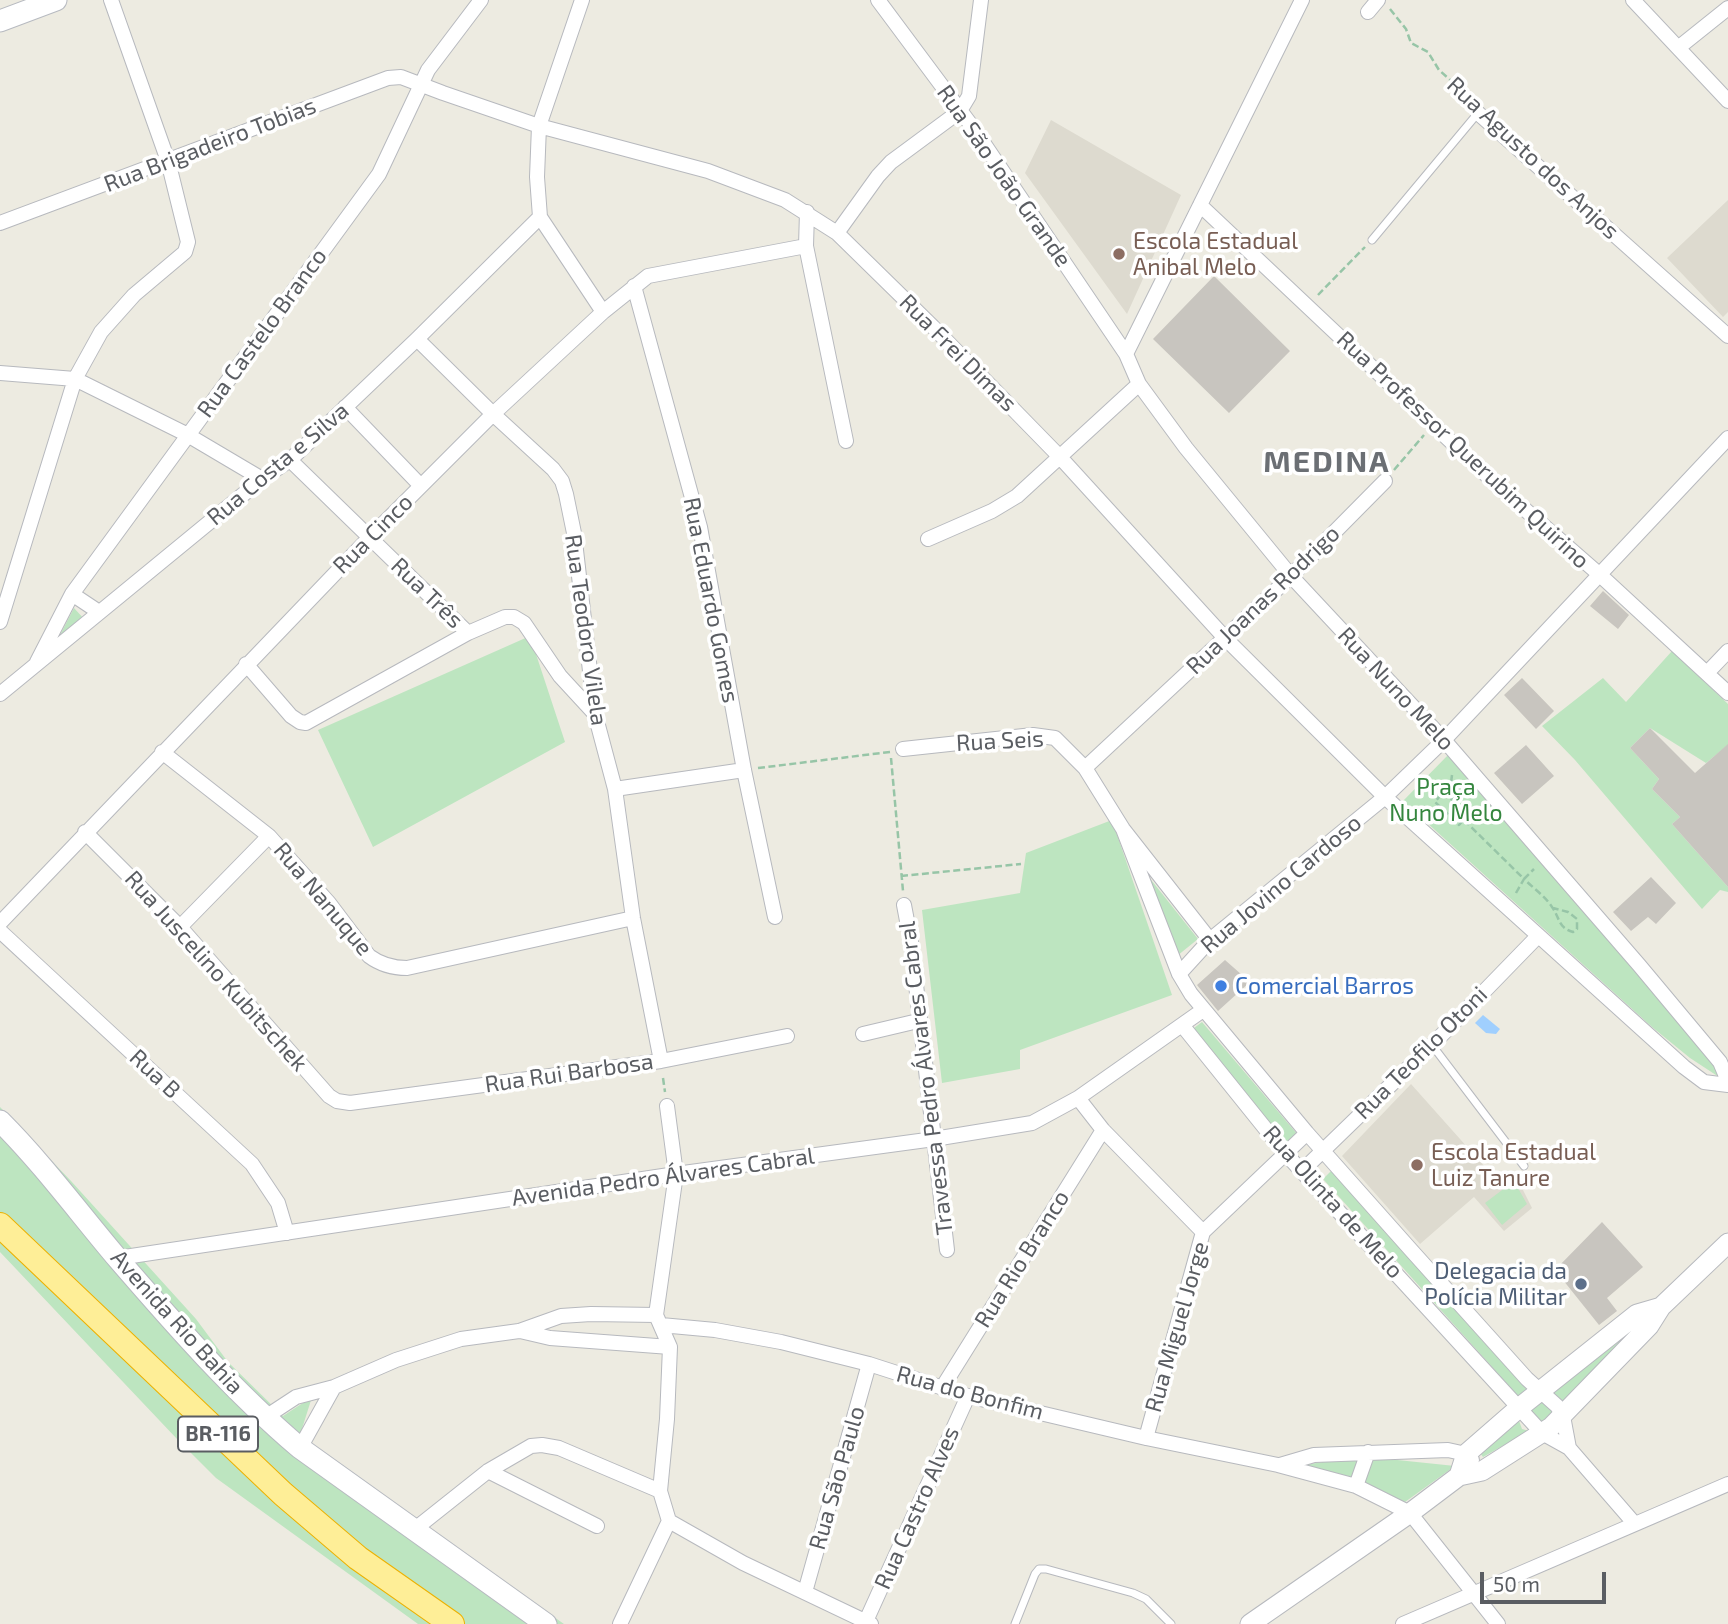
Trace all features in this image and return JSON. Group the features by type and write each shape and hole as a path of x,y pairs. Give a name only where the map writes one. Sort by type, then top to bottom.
{"highway":[{"name":"BR-116","path":"0,1225 274,1486 369,1566 452,1624"}],"main road":[{"path":"0,21 56,0"},
{"name":"Avenida Rio Bahia","path":"0,1121 118,1258 264,1418 300,1448 546,1624"}],"street":[{"path":"0,622 75,379 102,332 134,295 184,252 188,242 168,161 111,0"},
{"name":"Rua Castelo Branco","path":"37,662 72,594 186,434 379,174 420,83 481,0"},
{"path":"582,0 539,127 537,177 540,217 603,312"},
{"name":"Rua São João Grande","path":"878,0 960,111 1126,354"},
{"path":"836,233 891,162 960,111 971,88 981,0"},
{"path":"1126,354 1303,0"},
{"path":"1633,0 1728,100"},
{"path":"1368,12 1383,3"},
{"path":"1678,48 1728,8"},
{"name":"Rua Brigadeiro Tobias","path":"0,223 388,78 401,76 420,83"},
{"name":"Rua Frei Dimas","path":"420,83 539,127 708,171 785,200 836,233 933,327 1059,456 1225,638 1385,797"},
{"name":"Rua Agusto dos Anjos","path":"1478,113 1728,337"},
{"name":"Rua Professor Querubim Quirino","path":"1200,205 1498,486 1728,693"},
{"path":"807,212 806,246 846,441"},
{"name":"Rua Costa e Silva","path":"0,694 262,479 290,460 540,217"},
{"name":"Rua Cinco","path":"0,923 369,538 494,414 603,312 648,276 806,246"},
{"name":"Rua Eduardo Gomes","path":"634,286 700,527 744,769 775,917"},
{"name":"Rua Teodoro Vilela","path":"417,339 553,469 562,481 574,533 595,714 615,789 633,918 661,1061"},
{"name":"Rua Nuno Melo","path":"1126,354 1139,384 1186,448 1291,576 1444,740 1639,965 1724,1058 1728,1083"},
{"path":"0,373 75,379 186,434 262,479"},
{"path":"929,539 992,511 1017,496 1139,384"},
{"path":"345,407 421,486"},
{"name":"Rua Jovino Cardoso","path":"1179,974 1210,940 1385,797 1444,740 1728,438"},
{"name":"Rua Três","path":"290,460 468,633 505,617 514,617 524,623 560,676 595,714"},
{"name":"Rua Joanas Rodrigo","path":"1085,768 1291,576 1385,481"},
{"path":"72,594 99,612"},
{"path":"246,664 291,716 306,723 468,633"},
{"path":"1707,674 1728,651"},
{"name":"Rua Seis","path":"897,750 1044,736 1055,738 1085,768"},
{"name":"Rua Nanuque","path":"162,752 269,836 329,903 369,956 394,968 407,968 633,918"},
{"name":"Rua Olinta de Melo","path":"1085,768 1123,829 1210,940"},
{"path":"615,789 744,769"},
{"path":"1385,797 1684,1067 1704,1082 1728,1083"},
{"name":"Rua Olinta de Melo","path":"1123,829 1179,974 1203,1010 1307,1133 1563,1416 1569,1448"},
{"name":"Rua Juscelino Kubitschek","path":"85,832 180,926 329,1096 337,1101 350,1103"},
{"path":"180,926 269,836"},
{"name":"Travessa Pedro Álvares Cabral","path":"904,905 911,942 918,1021 947,1250"},
{"name":"Rua B","path":"0,931 252,1164 278,1203 287,1233"},
{"name":"Rua Teofilo Otoni","path":"1303,1170 1432,1045 1538,936"},
{"path":"1182,1026 1203,1010"},
{"path":"863,1034 918,1021"},
{"name":"Rua Olinta de Melo","path":"1182,1026 1285,1153 1542,1433 1569,1448 1634,1523"},
{"name":"Avenida Pedro Álvares Cabral","path":"118,1258 1032,1123 1078,1098 1182,1026"},
{"name":"Rua Rui Barbosa","path":"350,1103 661,1061 787,1036"},
{"path":"1078,1098 1103,1130 1203,1232"},
{"path":"620,1624 669,1521 660,1491 670,1347 659,1320 676,1174 667,1106"},
{"name":"Rua Rio Branco","path":"942,1388 1103,1130"},
{"name":"Rua Miguel Jorge","path":"1146,1438 1203,1232 1307,1133"},
{"path":"1250,1624 1459,1476 1482,1471 1542,1433 1563,1416 1649,1326 1661,1307 1728,1243"},
{"path":"1459,1476 1466,1454 1520,1407 1637,1314 1661,1307"},
{"name":"Rua do Bonfim","path":"264,1418 296,1397 334,1387 396,1360 461,1339 519,1331 561,1316 591,1314 659,1320 781,1342 869,1364 968,1396 1146,1438 1278,1465 1356,1486 1410,1513"},
{"name":"Rua do Bonfim","path":"519,1331 550,1338 670,1347"},
{"name":"Rua São Paulo","path":"805,1592 869,1364"},
{"path":"300,1448 334,1387"},
{"name":"Rua Castro Alves","path":"868,1622 968,1396"},
{"path":"415,1529 488,1471 531,1446 559,1448 660,1491"},
{"name":"Rua do Bonfim","path":"1278,1465 1314,1455 1448,1450 1466,1454"},
{"path":"1356,1486 1368,1452"},
{"path":"1466,1454 1482,1471"},
{"path":"488,1471 597,1526"},
{"path":"1403,1624 1728,1484"},
{"path":"1410,1513 1498,1624"},
{"path":"669,1521 743,1563 868,1622"}],"lane":[{"path":"1372,240 1478,113"},
{"path":"1432,1045 1524,1166"},
{"path":"1015,1624 1035,1574 1039,1569 1046,1569 1140,1596 1171,1624"}],"path":[{"name":"Rua Agusto dos Anjos","path":"1383,3 1406,29 1411,43 1428,52 1439,70 1457,86 1478,113"},
{"path":"1307,306 1372,240"},
{"path":"1385,481 1432,424"},
{"path":"744,769 897,750 901,876 1021,864"},
{"path":"1453,768 1450,792 1454,802"},
{"path":"1444,791 1454,802 1467,816 1459,825 1435,802 1444,791"},
{"path":"1464,820 1553,908 1566,930 1573,932 1577,929 1577,919 1568,912 1553,908"},
{"path":"1520,901 1514,896 1524,879 1540,863"},
{"path":"661,1061 667,1106"}],"shaded area":[{"name":"Escola Estadual Anibal Melo","path":"1051,120 1181,195 1127,314 1025,173"},
{"path":"1728,200 1728,312 1723,317 1667,258"},
{"name":"Escola Estadual Luiz Tanure","path":"1411,1084 1501,1185 1515,1174 1532,1208 1504,1231 1474,1197 1420,1244 1342,1156"}],"green space":[{"path":"74,608 85,620 59,637"},
{"path":"530,636 565,742 373,847 318,730"},
{"path":"1672,651 1728,704 1728,745 1706,763 1650,728 1630,748 1659,779 1652,789 1680,817 1672,824 1728,887 1728,892 1720,890 1702,909 1575,760 1542,726 1603,678 1626,702"},
{"name":"Praça Nuno Melo","path":"1448,755 1683,1023 1720,1072 1719,1077 1690,1058 1652,1027 1403,801"},
{"path":"1112,820 1172,995 1020,1050 1020,1069 942,1083 922,910 1020,893 1026,853"},
{"path":"1148,876 1198,939 1177,956"},
{"path":"1202,1022 1298,1135 1285,1146 1190,1031"},
{"path":"0,1107 196,1319 228,1362 283,1416 312,1397 300,1435 371,1489 564,1624 418,1624 216,1478 0,1252"},
{"path":"1334,1168 1530,1387 1519,1397 1323,1179"},
{"path":"1514,1181 1527,1204 1502,1225 1485,1203"},
{"path":"1630,1333 1565,1406 1552,1393"},
{"path":"1544,1400 1555,1407 1548,1426 1530,1416 1533,1407"},
{"path":"1518,1418 1522,1429 1529,1431 1483,1457 1478,1450"},
{"path":"1359,1456 1455,1466 1405,1502 1304,1465"}],"water":[{"path":"1483,1015 1500,1029 1496,1034 1486,1033 1475,1023"}],"building":[{"path":"1214,276 1290,351 1229,413 1153,339"},
{"path":"1603,591 1629,615 1618,629 1590,606"},
{"path":"1522,678 1554,711 1536,729 1504,695"},
{"path":"1650,728 1695,773 1728,744 1728,887 1672,824 1680,817 1652,789 1659,779 1630,748"},
{"path":"1526,745 1554,776 1522,804 1494,773"},
{"path":"1651,877 1676,903 1656,924 1648,917 1631,931 1613,912"},
{"name":"Comercial Barros","path":"1225,960 1250,982 1218,1011 1197,985"},
{"path":"1602,1222 1643,1267 1607,1298 1617,1311 1599,1325 1555,1270"}],"place":[{"name":"Escola Estadual Anibal Melo","path":"1119,254"},
{"name":"Comercial Barros","path":"1221,986"},
{"name":"Escola Estadual Luiz Tanure","path":"1417,1165"},
{"name":"Delegacia da Polícia Militar","path":"1581,1284"}],"district":[{"name":"MEDINA","path":"1327,462"}]}
